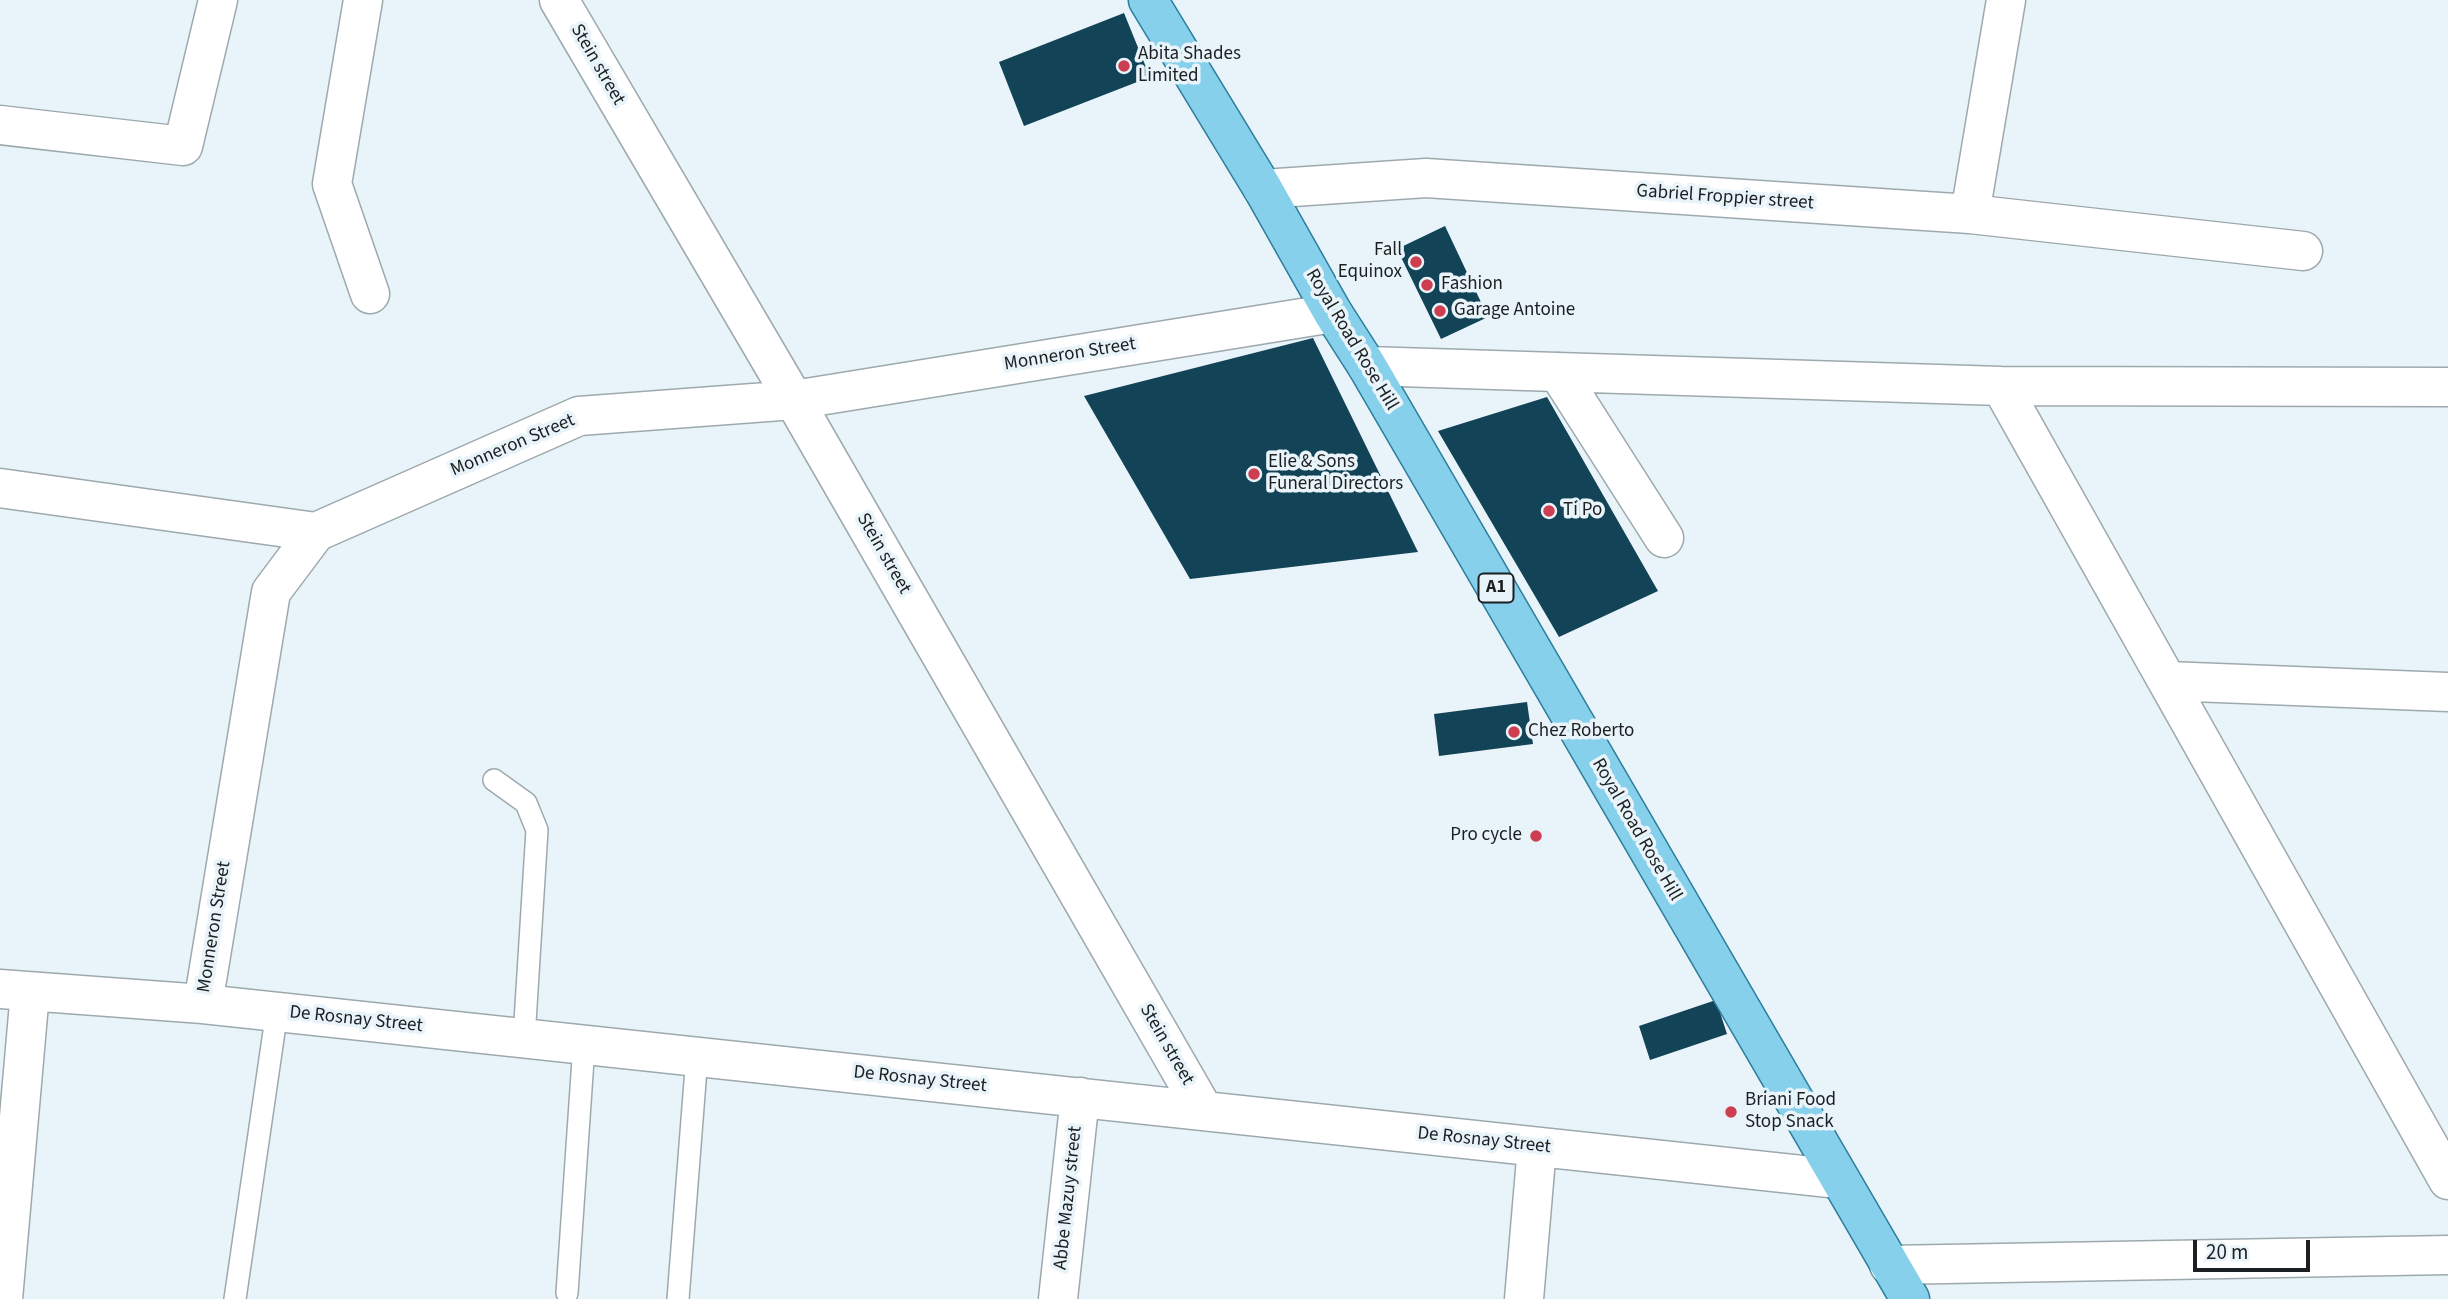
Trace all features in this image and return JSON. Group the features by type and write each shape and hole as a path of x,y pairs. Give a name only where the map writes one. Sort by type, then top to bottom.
{"main road":[{"name":"Royal Road Rose Hill","path":"1148,0 1367,366 1910,1299"}],"street":[{"path":"0,125 183,146 218,0"},
{"path":"363,0 332,184 370,294"},
{"name":"Stein street","path":"559,0 794,400 1204,1111"},
{"path":"1970,214 2006,0"},
{"name":"Gabriel Froppier street","path":"1263,189 1426,178 1970,214 2303,251"},
{"name":"Monneron Street","path":"203,1004 271,592 317,532 579,416 794,400 1333,313"},
{"path":"1367,366 2001,386 2448,387"},
{"path":"1558,372 1664,538"},
{"path":"2001,386 2448,1180"},
{"path":"0,488 317,532"},
{"path":"2167,681 2448,692"},
{"path":"3,1299 15,990"},
{"name":"De Rosnay Street","path":"15,990 203,1004 1839,1179"},
{"name":"Abbe Mazuy street","path":"1058,1299 1080,1097"},
{"path":"1524,1299 1537,1147"},
{"path":"1889,1265 2448,1255"}],"lane":[{"path":"494,780 526,803 537,830 524,1038"},
{"path":"235,1299 277,1012"},
{"path":"567,1293 584,1045"},
{"path":"678,1299 697,1056"}],"building":[{"path":"1124,13 1150,77 1024,126 999,62"},
{"path":"1445,226 1488,317 1441,339 1397,249"},
{"name":"Elie & Sons Funeral Directors","path":"1313,338 1418,552 1190,579 1084,396"},
{"name":"Ti Po","path":"1547,397 1658,591 1559,637 1438,431"},
{"path":"1527,702 1533,744 1439,756 1434,714"},
{"path":"1716,1000 1727,1034 1650,1060 1639,1026"}],"place":[{"name":"Abita Shades Limited","path":"1124,66"},
{"name":"Fall Equinox","path":"1416,262"},
{"name":"Fashion","path":"1427,285"},
{"name":"Garage Antoine","path":"1440,311"},
{"name":"Elie & Sons Funeral Directors","path":"1254,474"},
{"name":"Ti Po","path":"1549,511"},
{"name":"Chez Roberto","path":"1514,732"},
{"name":"Pro cycle","path":"1536,836"},
{"name":"Briani Food Stop Snack","path":"1731,1112"}]}
